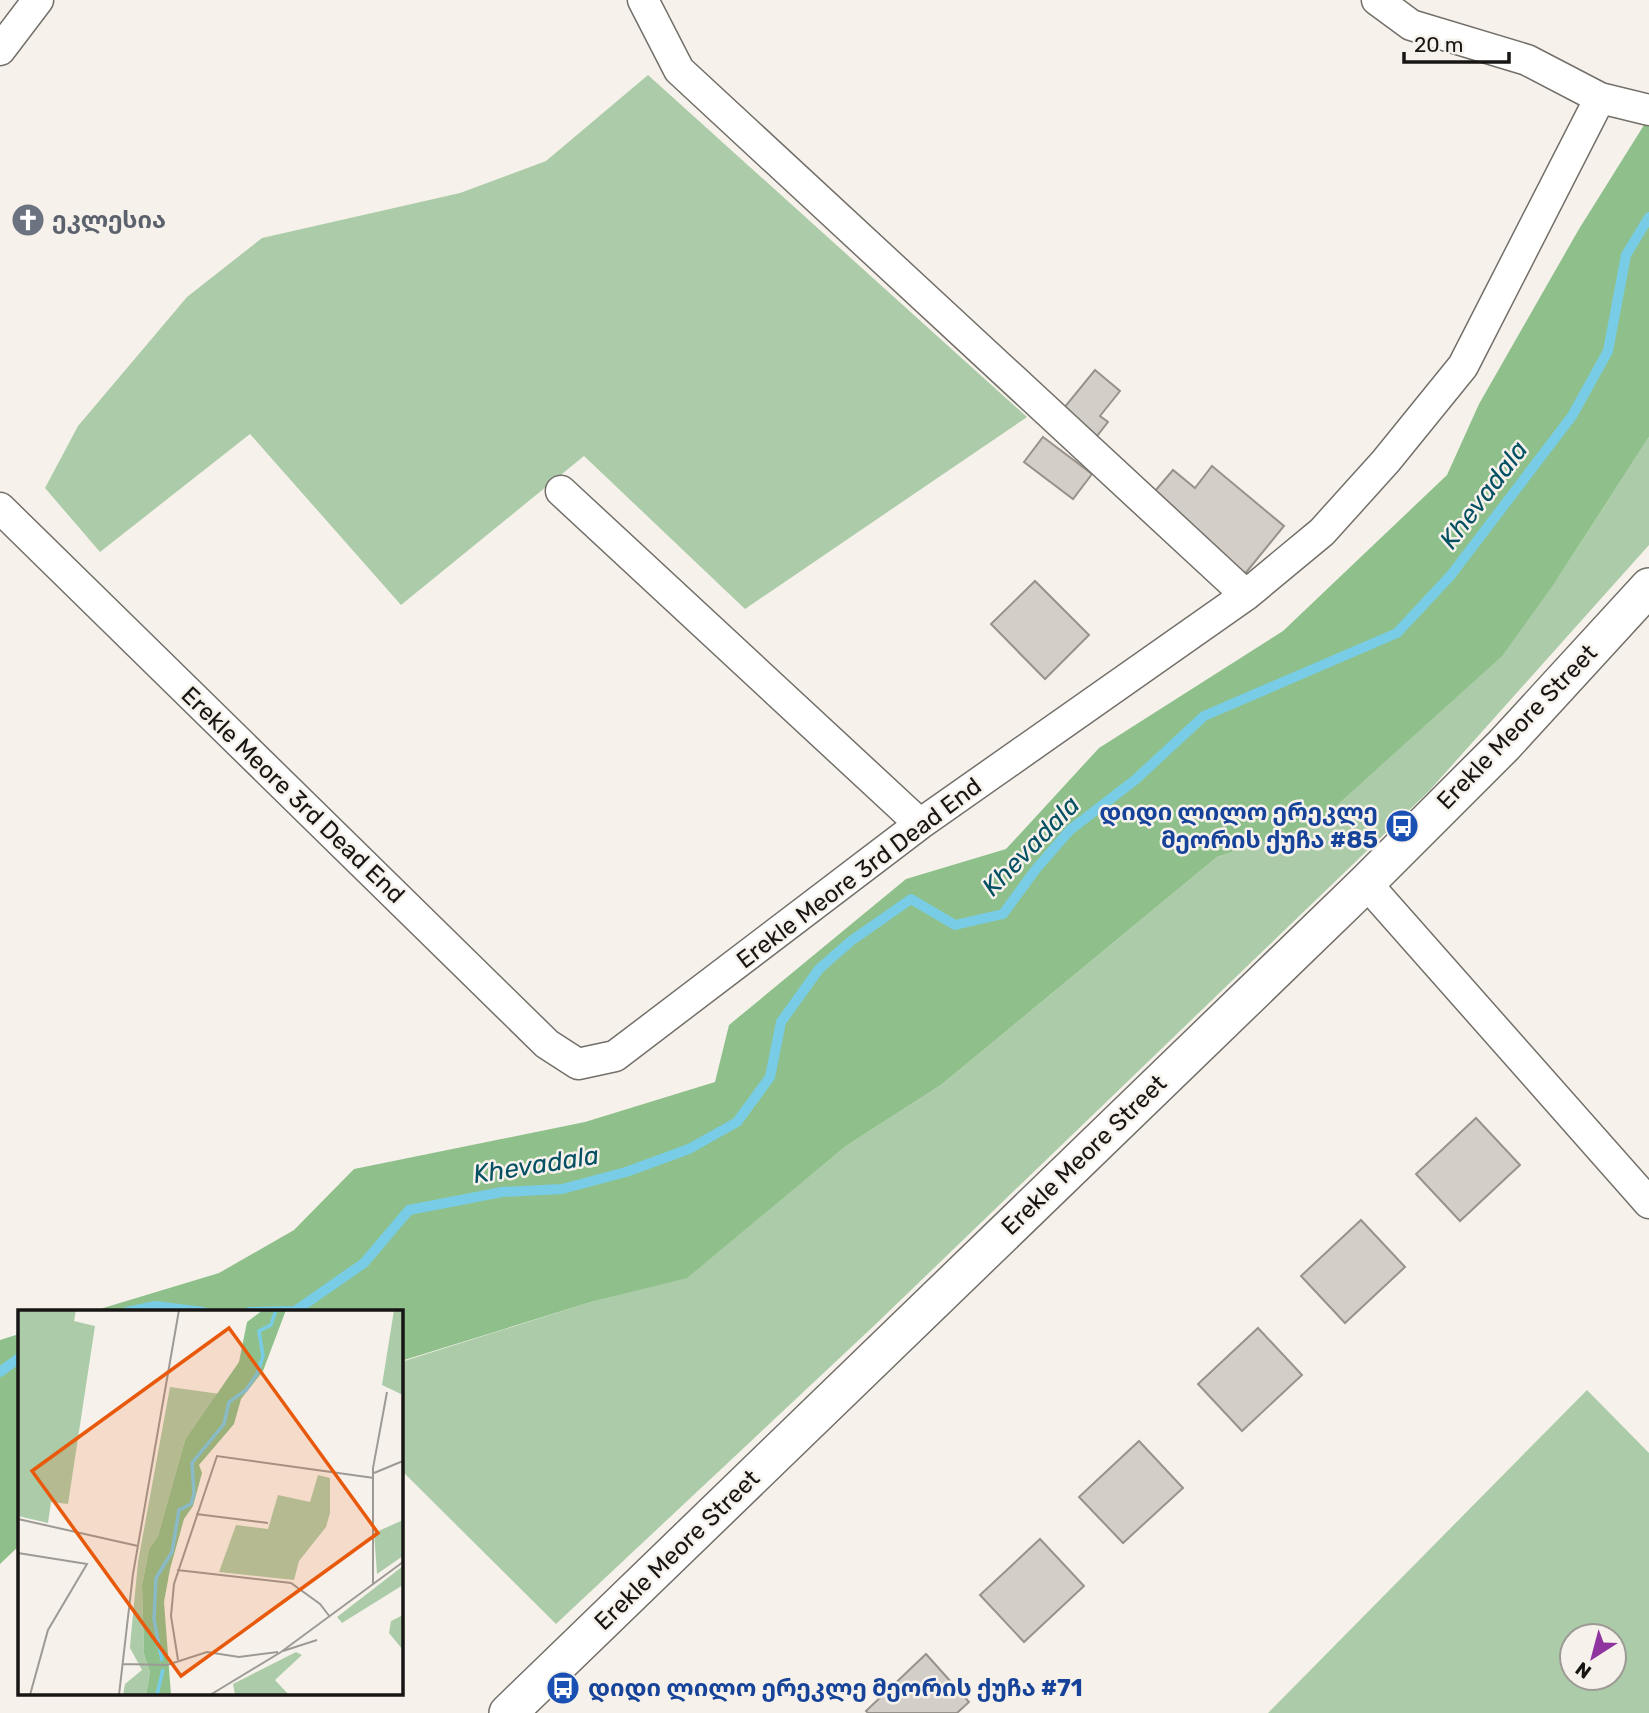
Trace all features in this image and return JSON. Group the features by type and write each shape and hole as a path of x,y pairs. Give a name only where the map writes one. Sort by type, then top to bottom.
{"street":[{"path":"0,50 38,0"},
{"path":"643,0 679,70 1246,595"},
{"path":"1377,0 1411,25 1527,60 1600,98 1649,110"},
{"name":"Erekle Meore 3rd Dead End","path":"0,508 547,1044 578,1064 615,1056 920,824 1246,595 1322,532 1386,461 1463,366 1600,98"},
{"path":"561,491 920,824"},
{"name":"Erekle Meore Street","path":"508,1713 1366,883 1504,745 1649,587"},
{"path":"1366,883 1649,1203"}],"green space":[{"path":"648,75 1027,417 745,609 584,456 401,605 250,434 100,552 45,488 78,426 187,297 262,238 460,193 546,161"},
{"path":"1649,117 1649,437 1556,581 1502,656 1316,824 1217,857 941,1085 846,1146 687,1278 591,1302 402,1361 402,1310 97,1310 219,1273 294,1230 354,1169 585,1122 715,1082 729,1025 906,879 1006,849 1099,748 1283,631 1447,475 1479,404 1579,229"},
{"path":"1649,437 1649,545 1429,791 878,1322 556,1624 402,1471 402,1362 591,1302 687,1277 846,1146 941,1085 1217,857 1316,824 1556,581"},
{"path":"18,1334 18,1547 0,1564 0,1340"},
{"path":"1587,1390 1649,1453 1649,1713 1268,1713"}],"building":[{"path":"1095,370 1120,391 1100,416 1108,422 1093,441 1059,414"},
{"path":"1043,437 1092,474 1073,499 1024,462"},
{"path":"1212,466 1284,526 1244,575 1150,497 1173,470 1195,488"},
{"path":"1035,581 1089,635 1045,679 991,624"},
{"path":"1476,1118 1520,1165 1460,1221 1416,1174"},
{"path":"1361,1220 1405,1267 1345,1323 1301,1276"},
{"path":"1258,1328 1302,1375 1242,1431 1198,1384"},
{"path":"1139,1441 1183,1488 1123,1543 1079,1497"},
{"path":"1040,1539 1084,1586 1024,1642 980,1595"},
{"path":"926,1654 969,1702 957,1713 866,1711"}],"waterway":[{"name":"Khevadala","path":"296,1310 364,1263 409,1210 502,1192 562,1189 626,1172 689,1149 737,1122 770,1077 781,1022 819,969 851,941 911,899 955,925 1003,914 1036,869 1070,830 1135,780 1204,716 1397,633 1451,575 1572,416 1608,351 1626,255 1649,217"},
{"name":"Khevadala","path":"136,1310 155,1306 187,1310"},
{"name":"Khevadala","path":"0,1372 18,1359"}],"place":[{"name":"ეკლესია","path":"28,220"},
{"name":"დიდი ლილო ერეკლე მეორის ქუჩა #85","path":"1402,826"},
{"name":"დიდი ლილო ერეკლე მეორის ქუჩა #71","path":"563,1688"}]}
